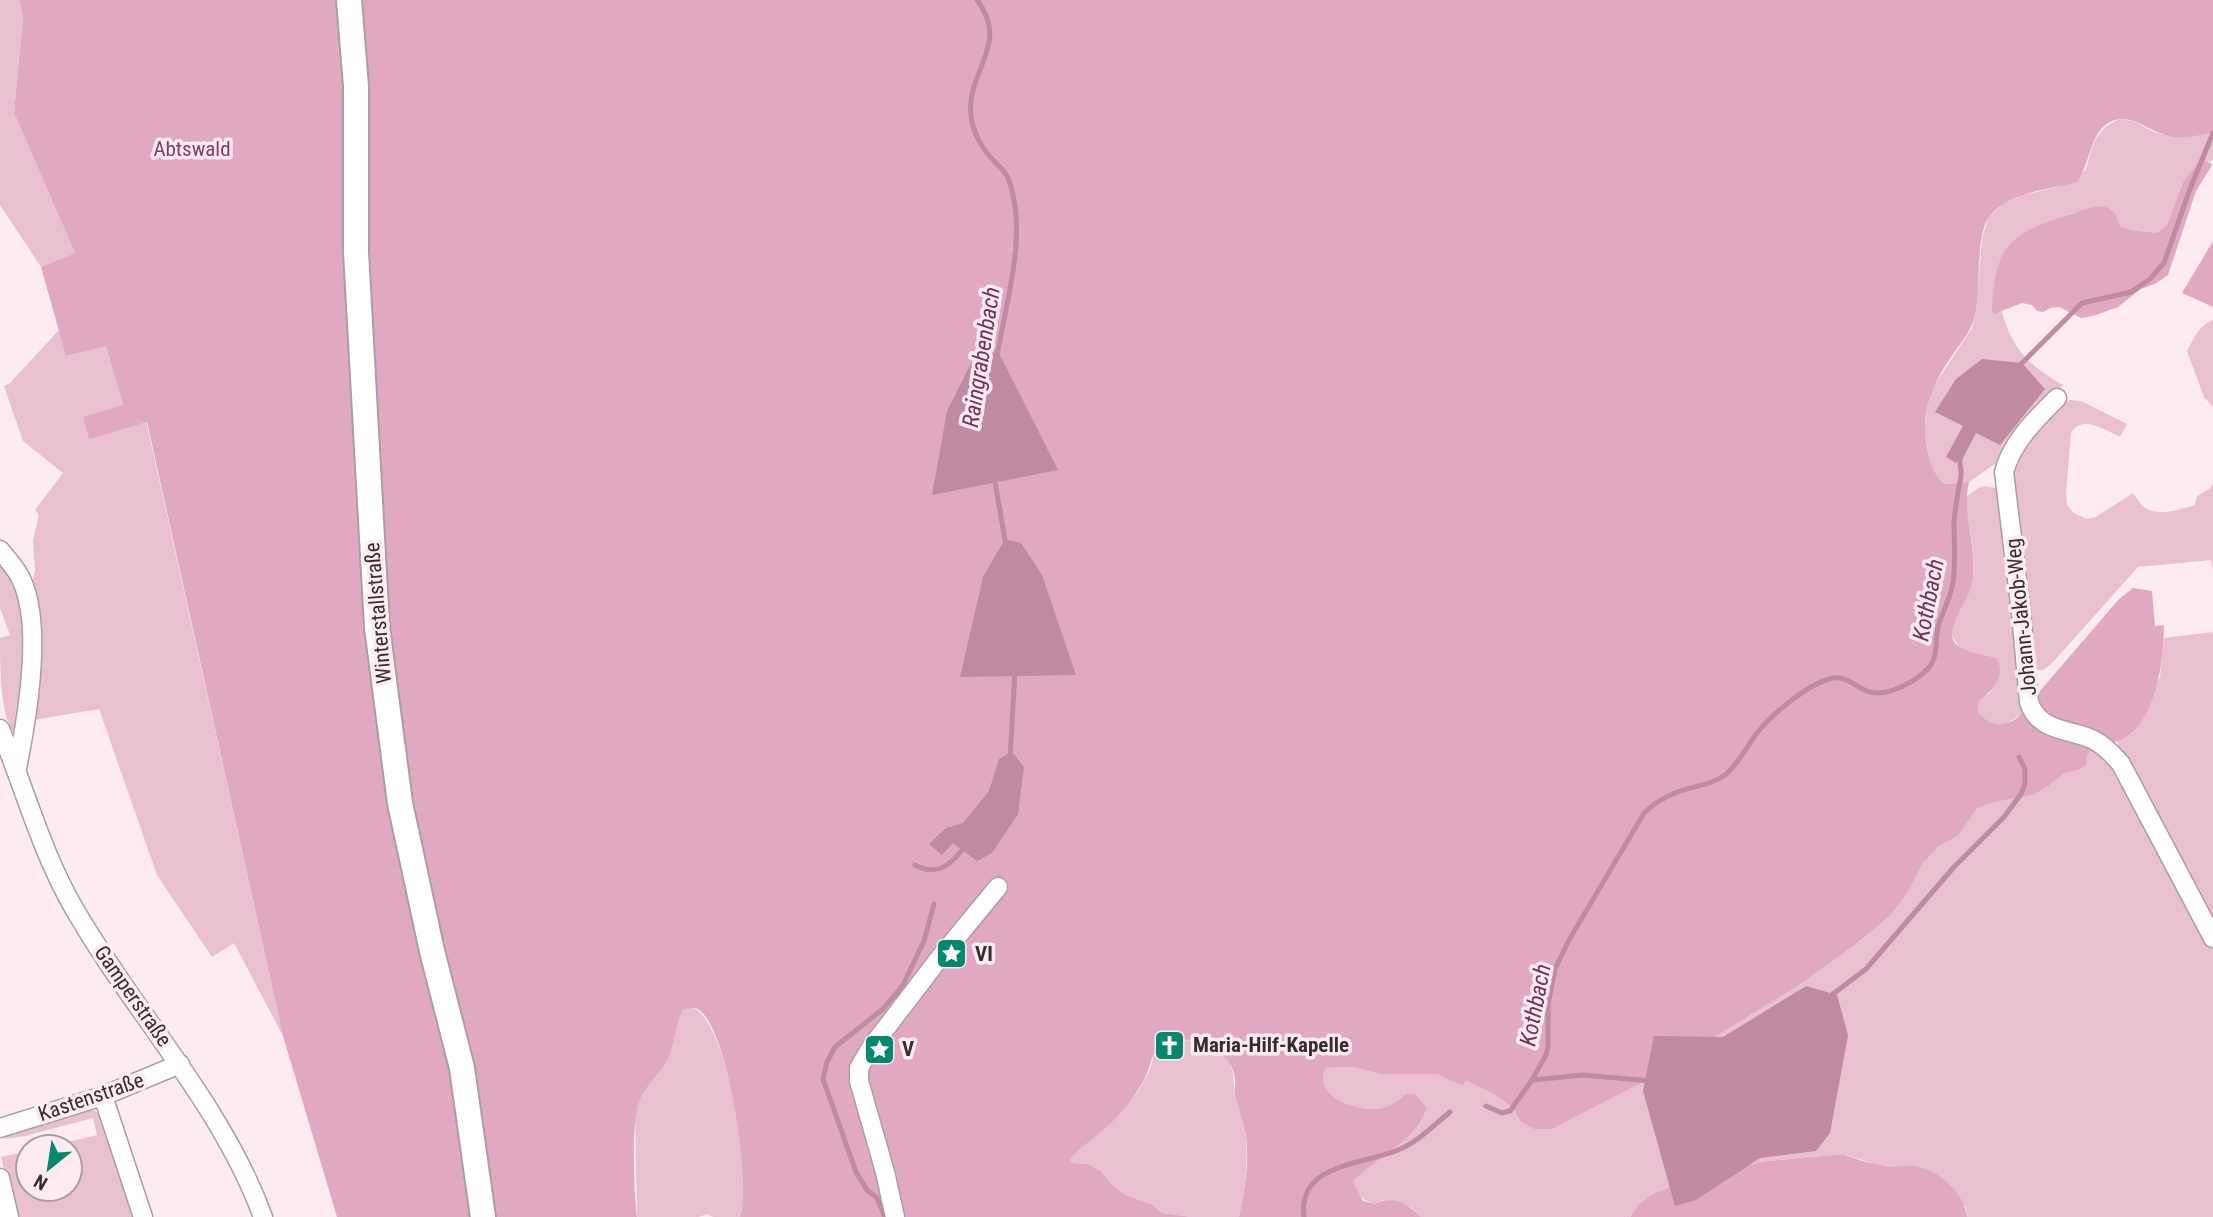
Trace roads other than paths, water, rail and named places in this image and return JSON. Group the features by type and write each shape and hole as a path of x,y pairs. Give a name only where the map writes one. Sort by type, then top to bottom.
{"street":[{"name":"Winterstallstraße","path":"349,0 356,86 356,252 377,627 400,803 432,951 462,1068 483,1217"},
{"name":"Johann-Jakob-Weg","path":"2057,398 2019,441 2004,472 2029,702 2032,712 2042,722 2093,740 2110,750 2213,938"},
{"path":"0,550 18,574 29,604 32,679 27,722 17,768"},
{"name":"Gamperstraße","path":"0,729 51,860 74,908 180,1065 233,1152 263,1217"},
{"path":"895,1217 886,1172 859,1081 859,1068 870,1049 937,960 998,887"},
{"name":"Kastenstraße","path":"0,1128 103,1096 180,1065"},
{"path":"103,1096 143,1217"},
{"path":"0,1178 9,1217"}],"waterway":[{"name":"Raingrabenbach","path":"977,0 990,30 989,44 971,99 972,121 982,146 1008,178 1016,221 1014,267 997,356"},
{"name":"Kothbach","path":"2019,366 2082,303 2131,292 2150,279 2164,263 2213,133"},
{"name":"Kothbach","path":"1486,1106 1502,1113 1510,1111 1546,1055 1548,1004 1555,969 1569,940 1644,813 1671,795 1725,775 1771,718 1800,694 1820,682 1840,678 1867,691 1884,692 1912,681 1932,663 1938,627 1953,582 1954,523 1961,476 1961,455"},
{"name":"Raingrabenbach","path":"994,476 1006,546"},
{"name":"Raingrabenbach","path":"1010,758 1015,670"},
{"name":"Kothbach","path":"1829,997 1866,969 1954,867 2004,817 2025,784 2025,769 2019,757"},
{"path":"915,865 931,870 943,867 955,859 965,846"},
{"name":"Raingrabenbach","path":"885,1217 877,1198 867,1190 856,1172 823,1079 827,1062 835,1047 883,1009 903,985 924,941 934,904"},
{"name":"Kothbach","path":"1532,1080 1583,1075 1651,1081"},
{"name":"Kothbach","path":"1304,1217 1305,1199 1311,1186 1321,1176 1405,1147 1450,1112"}],"place":[{"name":"VI","path":"952,954"},
{"name":"Maria-Hilf-Kapelle","path":"1170,1045"},
{"name":"V","path":"879,1049"}],"park label":[{"name":"Abtswald","path":"192,149"}]}
